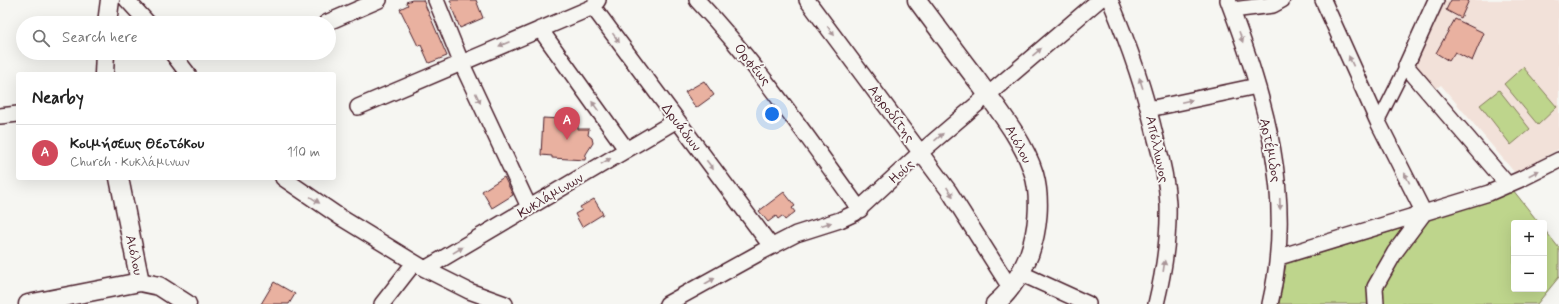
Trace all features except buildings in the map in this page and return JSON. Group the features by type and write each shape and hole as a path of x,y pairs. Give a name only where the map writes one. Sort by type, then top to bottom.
{"street":[{"path":"108,16 110,0"},
{"path":"127,0 142,16"},
{"path":"336,19 379,0"},
{"path":"436,0 462,62 529,207"},
{"name":"Ορφέως","path":"697,0 722,26 769,83 860,210"},
{"name":"Αφροδίτης","path":"807,0 921,152 971,224 1011,289"},
{"name":"Αιόλου","path":"916,0 997,106 1023,149 1032,170 1035,182 1037,209 1036,231 1030,253 1011,289 995,304"},
{"name":"Ηούς","path":"674,303 771,246 806,230 849,216 860,210 921,152 1099,0"},
{"name":"Απόλλωνος","path":"1110,0 1121,26 1149,109 1162,160 1168,203 1167,243 1162,280 1156,304"},
{"path":"1230,5 1273,5 1282,0"},
{"path":"1322,0 1378,122 1424,213"},
{"path":"1378,122 1406,66 1436,0"},
{"path":"358,107 540,29 596,3"},
{"name":"Δρυάδων","path":"596,3 676,120 771,246"},
{"name":"Αρτέμιδος","path":"1230,5 1257,86 1271,138 1278,179 1280,229 1278,257 1270,304"},
{"path":"540,29 626,149"},
{"path":"104,72 105,60"},
{"path":"177,60 186,72"},
{"path":"1406,66 1508,185"},
{"path":"1149,109 1257,86"},
{"path":"0,116 16,114"},
{"name":"Κυκλάμινων","path":"419,266 529,207 676,120"},
{"path":"1278,257 1424,213 1508,185 1559,160"},
{"name":"Αιόλου","path":"119,180 140,282 159,286 187,304"},
{"path":"286,180 340,217 419,266 469,291 505,304"},
{"path":"1376,304 1374,287 1395,252 1424,213"},
{"path":"382,304 419,266"},
{"path":"1020,273 1088,304"},
{"path":"28,304 140,282"}],"shaded area":[{"path":"1440,0 1559,0 1559,149 1515,173 1441,85 1432,91 1410,64"}],"green space":[{"path":"1523,67 1557,107 1538,125 1504,84"},
{"path":"1499,90 1530,129 1511,145 1480,105"},
{"path":"1513,190 1537,220 1511,220 1511,292 1547,292 1537,304 1382,304 1382,293 1387,273 1407,243 1430,219"},
{"path":"1402,228 1378,265 1374,275 1370,304 1279,304 1286,264"},
{"path":"1547,233 1559,248 1559,277 1547,292"}],"place":[{"name":"Κοιμήσεως Θεοτόκου","path":"567,140"}]}
